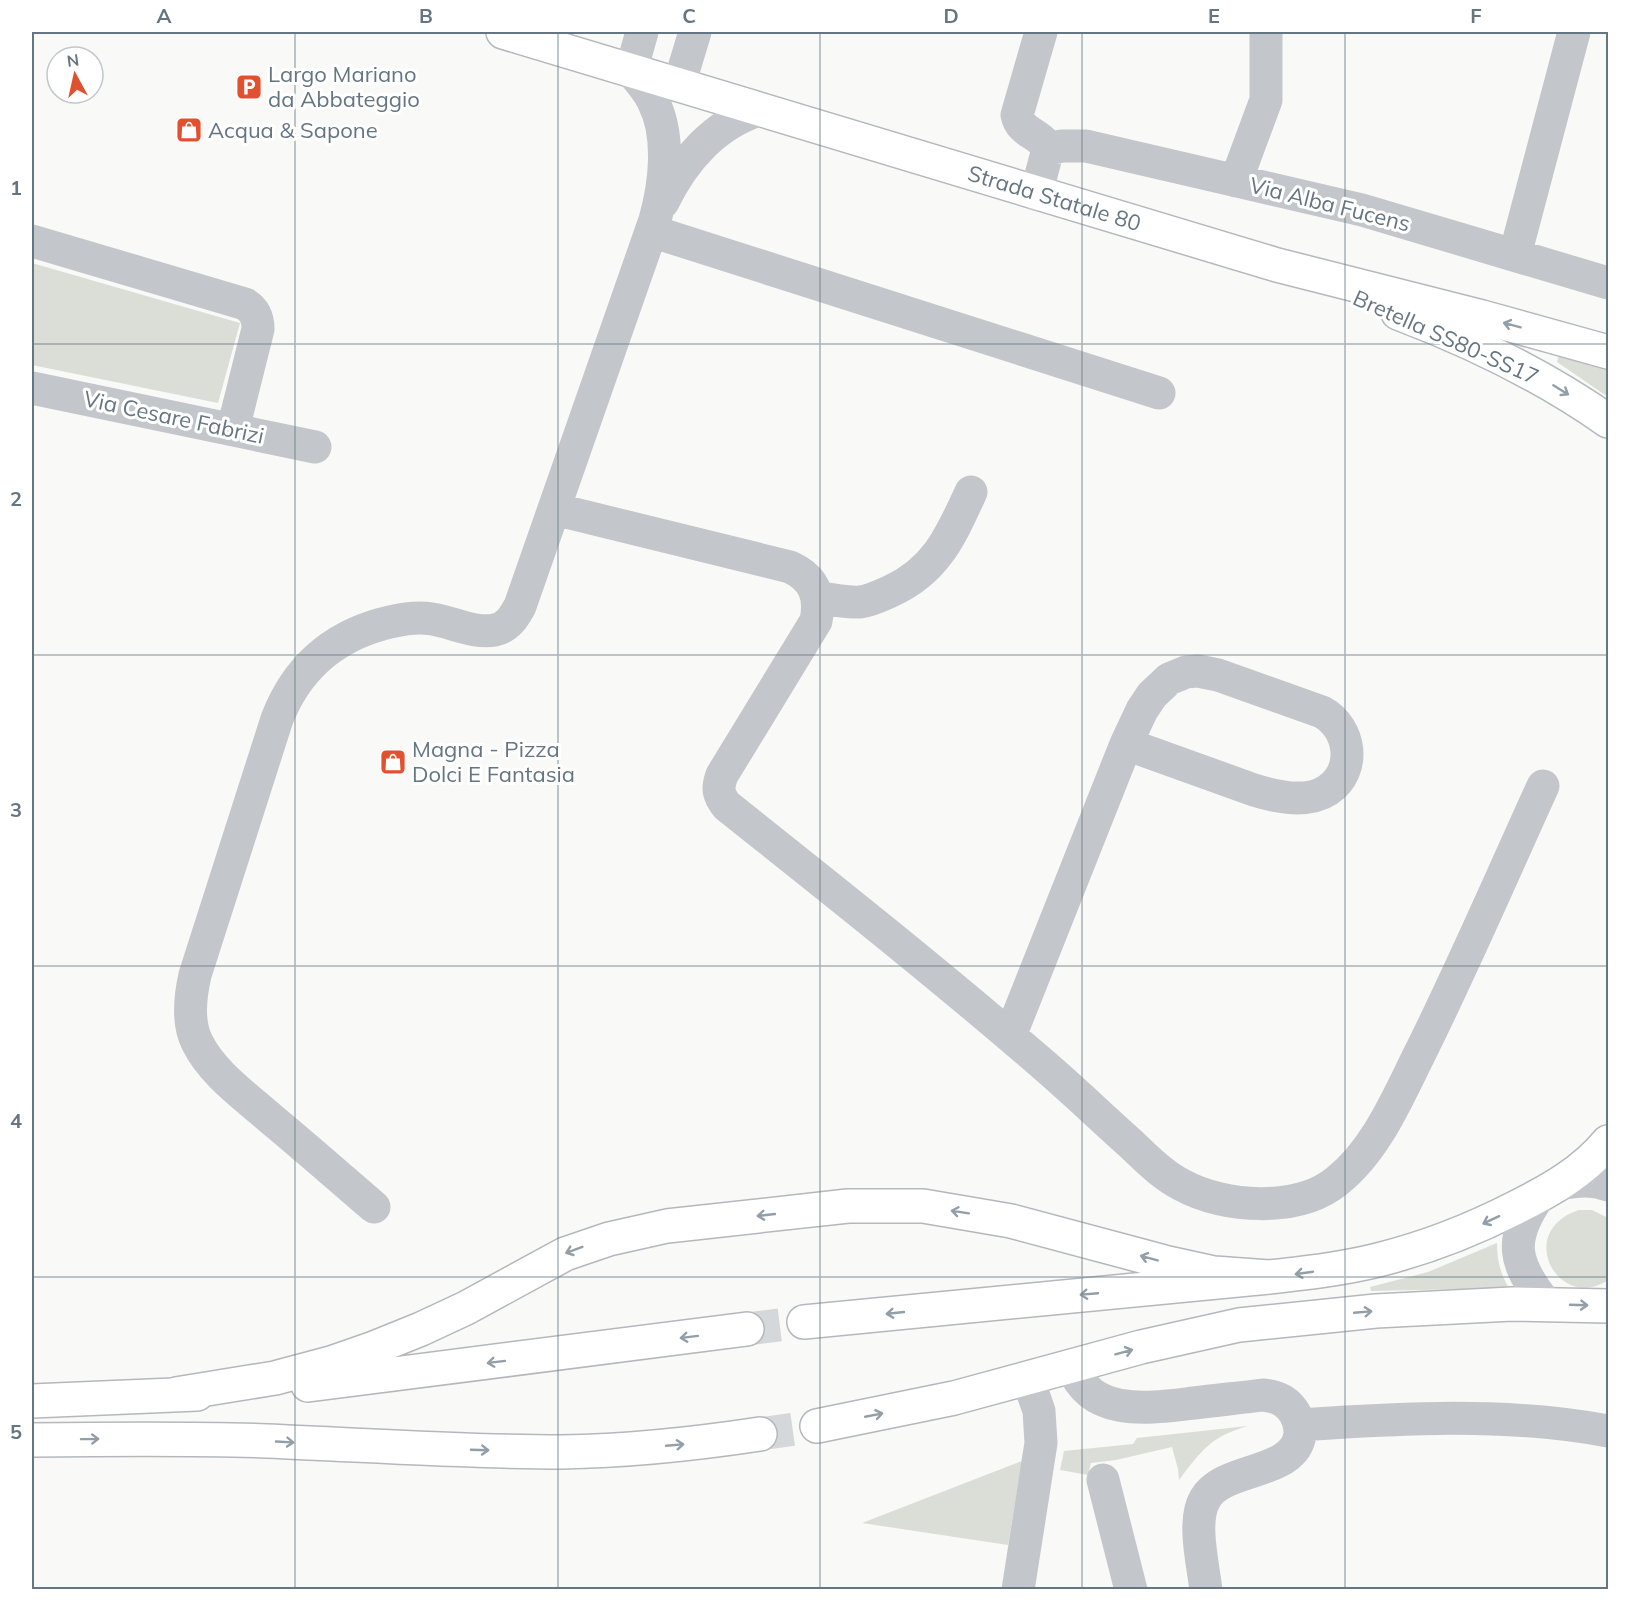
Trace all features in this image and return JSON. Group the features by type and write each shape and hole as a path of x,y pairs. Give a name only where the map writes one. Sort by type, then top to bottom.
{"main road":[{"name":"Strada Statale 80","path":"503,32 1276,265 1482,317 1608,352"},
{"name":"Bretella SS80-SS17","path":"1276,265 1467,342 1547,381 1608,421"},
{"path":"804,1322 1269,1277 1338,1268 1377,1260 1412,1250 1474,1227 1550,1190 1582,1168 1608,1142"},
{"path":"176,1394 276,1378 374,1348 466,1308 565,1254 609,1239 667,1226 848,1206 907,1205 966,1213 1011,1221 1206,1271 1269,1277"},
{"path":"817,1426 954,1398 1210,1331 1284,1319 1376,1311 1512,1304 1608,1306"},
{"path":"32,1401 299,1386 747,1329"},
{"path":"32,1440 219,1440 562,1452 648,1448 760,1434"}],"street":[{"path":"642,32 631,71 653,99 663,141"},
{"path":"374,1207 237,1089 203,1052 191,1024 192,990 198,961 278,719 286,698 308,666 338,642 363,630 399,620 431,619 487,631 503,627 515,616 653,226 662,196 665,122 672,107 689,88 695,32"},
{"path":"1036,194 1048,149 1042,139 1022,127 1017,116 1041,32"},
{"path":"1236,181 1266,100 1266,32"},
{"path":"1515,255 1574,32"},
{"path":"689,88 705,102 707,126 696,152"},
{"path":"653,226 676,181 696,152 723,126 734,119 759,110"},
{"name":"Via Alba Fucens","path":"1048,149 1062,146 1086,146 1370,212 1608,283"},
{"path":"653,226 1159,393"},
{"path":"32,241 245,304 251,308 256,316 258,329 233,429"},
{"name":"Via Cesare Fabrizi","path":"32,388 315,447"},
{"path":"818,598 860,602 890,592 917,576 934,561 949,538 971,492"},
{"path":"554,509 790,567 808,578 818,598 816,621 812,631 722,775 718,788 719,794 727,806 939,975 1155,1166 1182,1185 1217,1198 1254,1203 1296,1201 1318,1194 1354,1166 1391,1110 1435,1023 1544,786"},
{"path":"1010,1036 1126,744 1142,710 1157,689 1174,675 1186,672 1198,671 1218,675 1322,712 1335,720 1341,728 1345,736 1347,751 1339,778 1327,791 1294,798 1274,796 1254,790 1126,744"},
{"path":"1546,1304 1529,1283 1520,1261 1518,1239 1525,1216 1550,1190 1577,1181 1599,1182 1608,1185"},
{"path":"1072,1366 1077,1378 1086,1389 1097,1397 1124,1407 1156,1407 1269,1396 1279,1398 1295,1414 1299,1425 1298,1442 1288,1455 1275,1463 1218,1486 1204,1500 1199,1518 1206,1590"},
{"path":"1018,1590 1041,1443 1039,1411 1028,1379"},
{"path":"1299,1425 1374,1420 1494,1418 1540,1421 1608,1431"},
{"path":"1103,1480 1131,1590"}],"shaded area":[{"path":"32,263 240,323 218,403 32,365"},
{"path":"1559,354 1608,369 1608,397 1557,362"},
{"path":"1579,1210 1592,1210 1608,1218 1608,1280 1590,1287 1574,1286 1560,1278 1551,1266 1547,1251 1549,1235 1559,1221"},
{"path":"1497,1243 1500,1266 1509,1288 1371,1291 1370,1287 1428,1272"},
{"path":"1248,1426 1224,1435 1208,1446 1179,1480 1172,1447 1116,1460 1091,1463 1088,1475 1060,1470 1064,1451 1133,1444 1137,1438"},
{"path":"1022,1461 1008,1545 862,1523"}],"tunnel":[{"path":"747,1329 804,1322"},
{"path":"760,1434 817,1426"}],"place":[{"name":"Largo Mariano da Abbateggio","path":"249,87"},
{"name":"Acqua & Sapone","path":"189,130"},
{"name":"Magna - Pizza Dolci E Fantasia","path":"393,762"}]}
